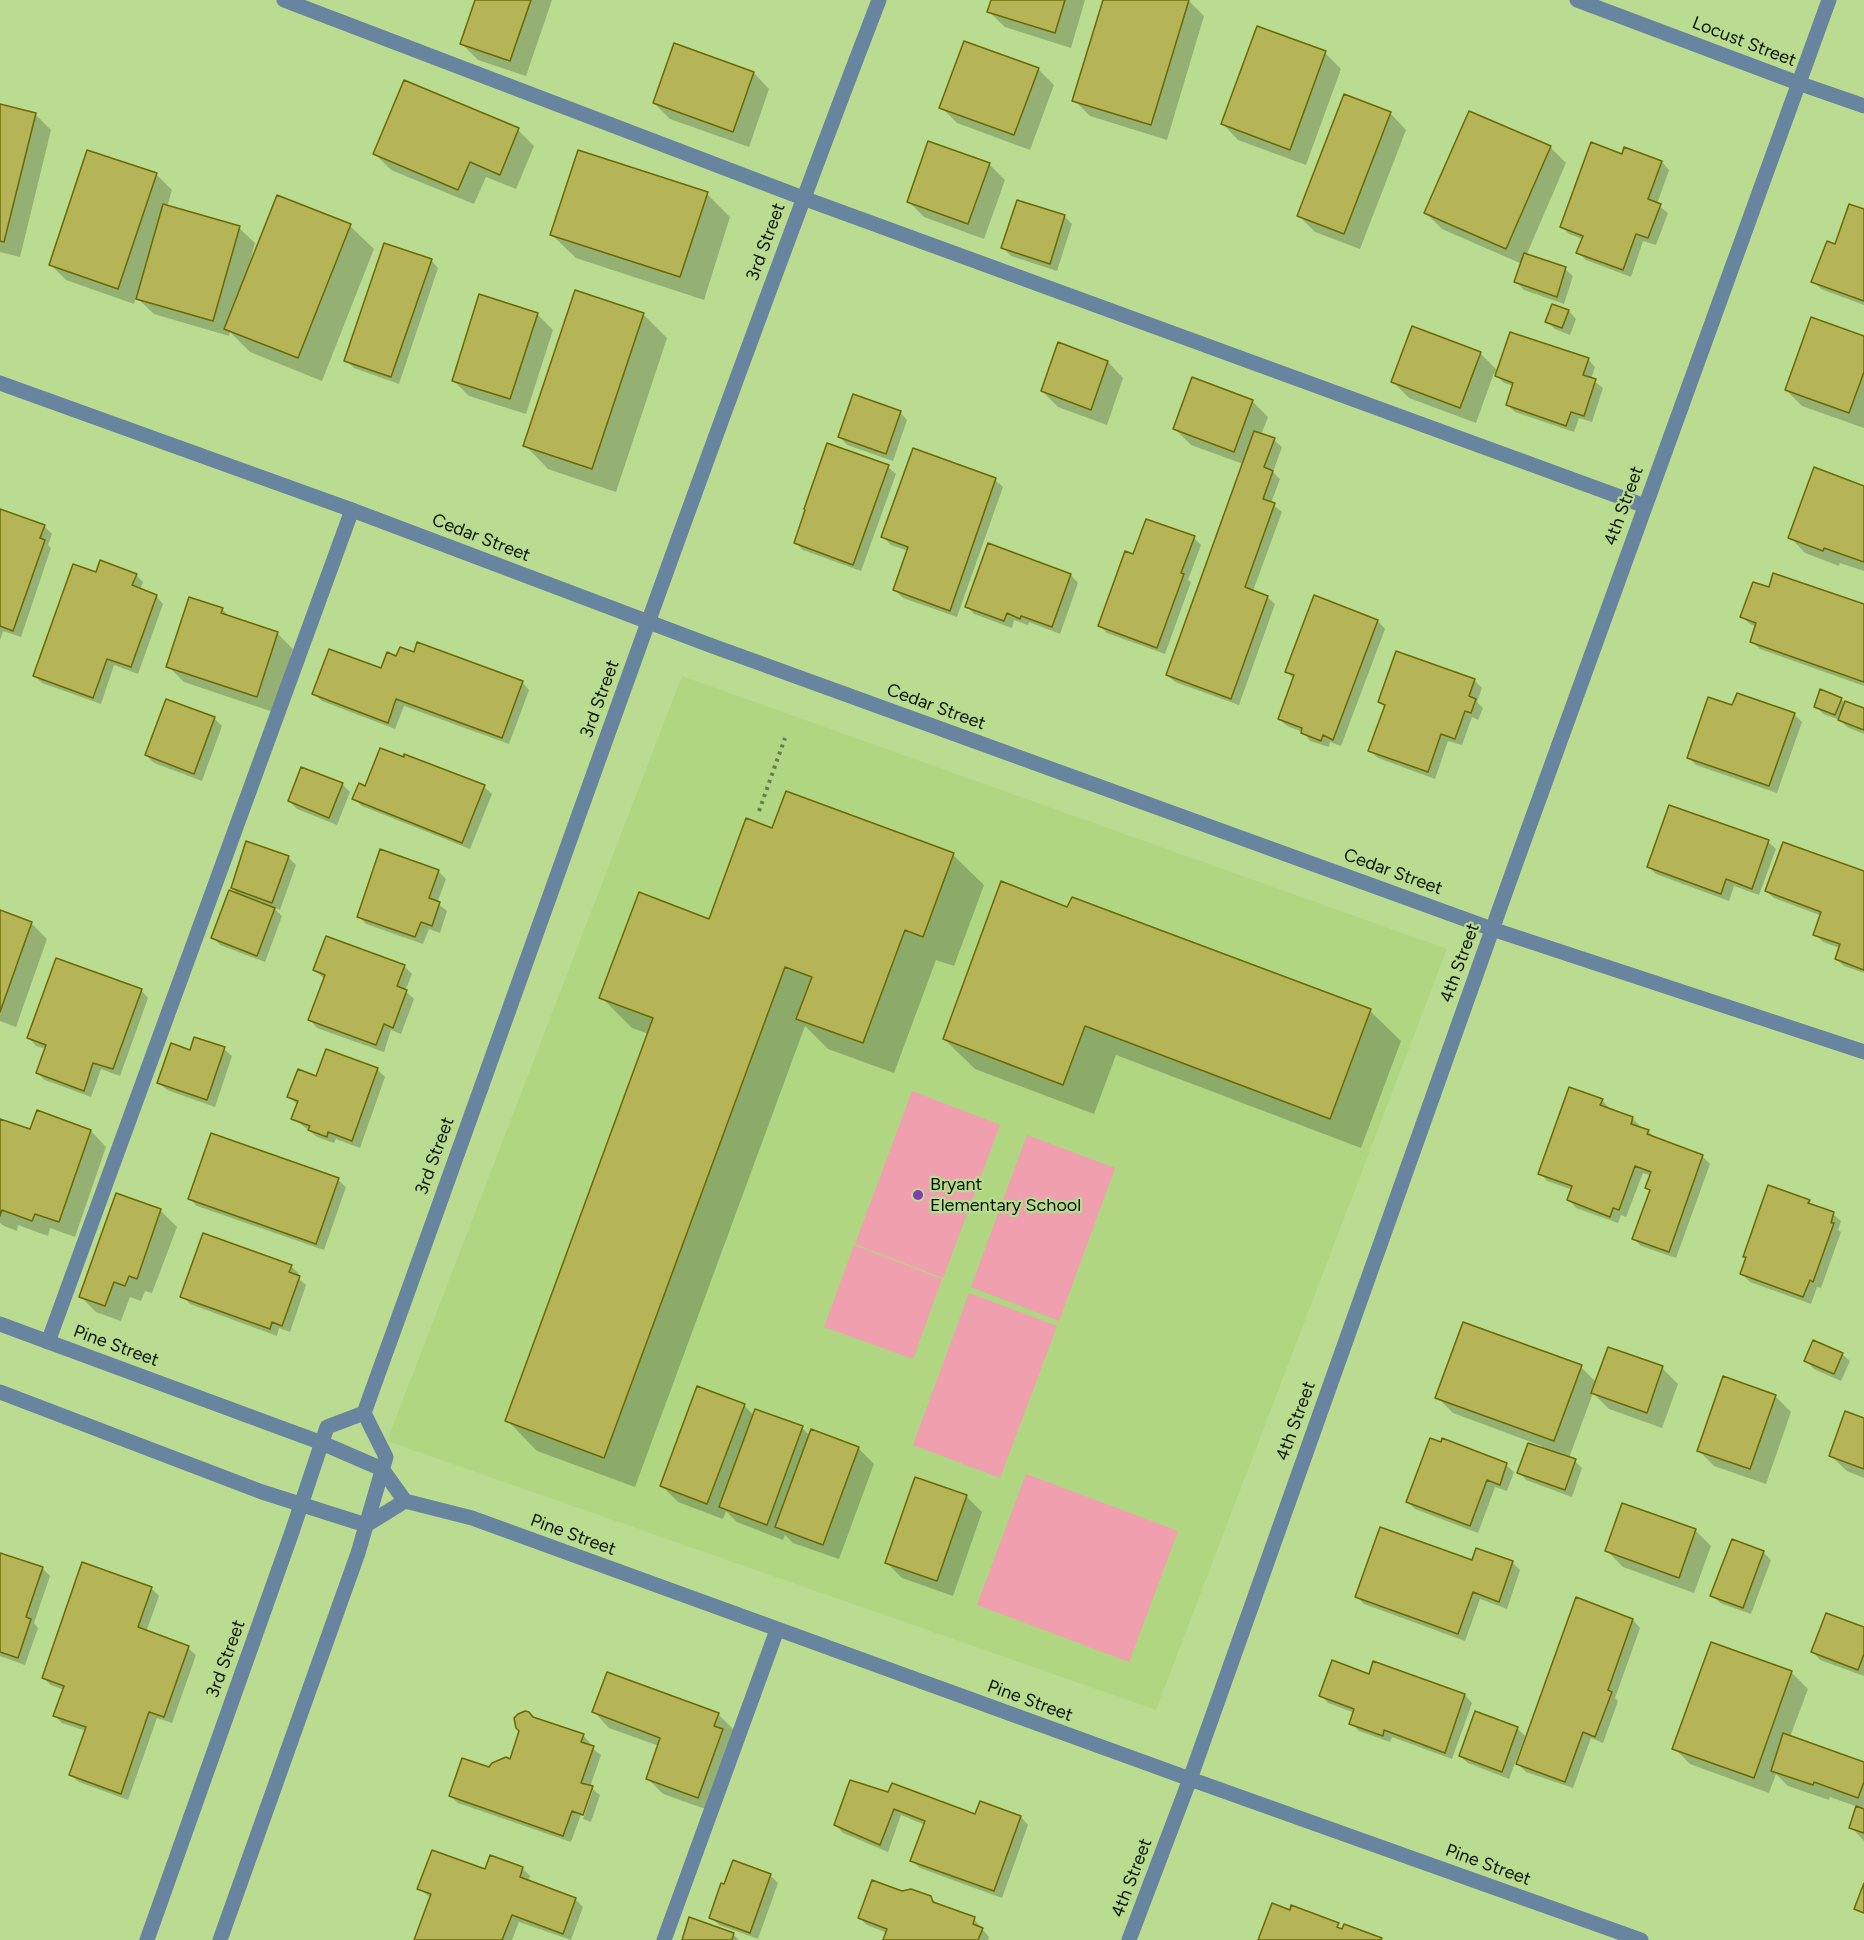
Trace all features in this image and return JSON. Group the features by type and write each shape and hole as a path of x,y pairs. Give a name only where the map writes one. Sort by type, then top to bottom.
{"street":[{"path":"284,0 803,198 1645,506"},
{"name":"3rd Street","path":"147,1940 327,1427 364,1413 648,622 803,198 879,0"},
{"name":"Locust Street","path":"1577,0 1864,106"},
{"name":"4th Street","path":"1129,1940 1190,1779 1492,929 1829,0"},
{"name":"Cedar Street","path":"0,383 1492,929 1864,1052"},
{"path":"48,1342 352,510"},
{"name":"Pine Street","path":"0,1324 322,1443 382,1469"},
{"path":"0,1392 262,1492 366,1525 405,1501 382,1469"},
{"path":"220,1940 366,1525 386,1457 364,1413"},
{"name":"Pine Street","path":"405,1501 472,1518 1190,1779 1604,1934 1641,1940"},
{"path":"664,1940 777,1630"}],"path":[{"path":"759,812 785,738"}],"shaded area":[{"name":"Bryant Elementary School","path":"682,676 1447,949 1156,1710 387,1441"},
{"path":"912,1091 1000,1125 943,1278 855,1244"},
{"path":"1027,1135 1115,1168 1059,1321 971,1287"},
{"path":"854,1245 942,1279 913,1359 824,1327"},
{"path":"969,1293 1057,1326 1000,1478 913,1445"},
{"path":"1026,1474 1178,1531 1129,1662 977,1605"}],"building":[{"path":"475,0 531,0 510,61 460,44"},
{"path":"991,0 1065,0 1055,33 987,12"},
{"path":"1103,0 1189,0 1151,125 1072,101"},
{"path":"1257,26 1326,51 1290,150 1221,124"},
{"path":"964,41 1039,68 1014,135 939,108"},
{"path":"674,43 754,72 733,132 653,103"},
{"path":"404,80 519,128 500,175 470,162 458,190 373,154"},
{"path":"1344,94 1391,112 1344,234 1297,216"},
{"path":"0,104 36,113 4,242 0,241"},
{"path":"1469,111 1551,146 1506,249 1424,213"},
{"path":"928,141 990,163 968,224 907,202"},
{"path":"1591,142 1622,154 1624,147 1662,161 1648,199 1661,204 1648,238 1636,234 1623,270 1576,253 1583,236 1560,227"},
{"path":"87,150 157,173 118,289 49,265"},
{"path":"578,150 708,192 680,277 550,235"},
{"path":"277,195 351,224 298,358 224,329"},
{"path":"1017,200 1065,215 1050,264 1001,248"},
{"path":"163,204 240,226 213,321 136,299"},
{"path":"1849,204 1864,209 1864,301 1811,282 1827,241 1835,244"},
{"path":"384,243 432,259 391,377 344,361"},
{"path":"1524,253 1566,267 1557,297 1514,282"},
{"path":"575,290 644,313 592,469 523,446"},
{"path":"479,294 538,313 510,399 452,381"},
{"path":"1552,304 1569,310 1562,328 1545,322"},
{"path":"1811,317 1864,336 1864,372 1849,413 1785,390"},
{"path":"1412,326 1481,352 1460,408 1391,382"},
{"path":"1510,332 1589,358 1583,375 1596,379 1584,416 1571,412 1566,426 1506,405 1513,383 1495,376"},
{"path":"1058,342 1108,361 1091,410 1041,391"},
{"path":"1192,377 1253,400 1234,452 1173,429"},
{"path":"853,394 901,411 886,454 838,437"},
{"path":"1254,431 1275,438 1264,467 1273,471 1263,499 1275,503 1245,587 1268,596 1231,699 1166,675"},
{"path":"827,443 889,465 853,565 794,543"},
{"path":"913,448 996,478 950,611 893,590 908,547 881,537"},
{"path":"1814,467 1864,486 1864,562 1824,548 1823,551 1788,538"},
{"path":"0,509 45,525 40,538 45,540 13,631 0,626"},
{"path":"1146,519 1195,536 1157,648 1098,626 1125,551 1133,554"},
{"path":"988,543 1071,574 1052,627 1021,616 1020,619 1007,613 1004,621 965,607"},
{"path":"100,560 137,574 132,585 157,595 131,667 107,659 93,698 33,676 73,564 96,572"},
{"path":"1773,573 1864,604 1864,682 1750,642 1756,623 1740,617 1753,582 1769,587"},
{"path":"1314,595 1378,620 1333,740 1323,735 1321,741 1301,733 1302,728 1278,719 1294,675 1285,672"},
{"path":"189,597 223,608 221,613 278,632 257,697 166,667"},
{"path":"417,642 523,681 502,738 396,699 388,723 312,694 329,649 381,668 387,652 396,656 400,647 414,652"},
{"path":"1396,651 1475,679 1469,696 1476,699 1471,713 1465,711 1455,739 1441,734 1428,772 1368,751 1385,705 1378,702"},
{"path":"1820,689 1842,698 1835,715 1814,707"},
{"path":"1737,693 1795,713 1769,786 1687,758 1708,697 1732,705"},
{"path":"166,699 215,717 194,774 145,755"},
{"path":"1845,701 1864,708 1864,730 1838,720"},
{"path":"380,748 404,757 404,754 485,785 462,843 352,799 359,783 365,786"},
{"path":"301,767 343,783 329,818 288,801"},
{"path":"786,791 954,853 923,937 905,930 863,1043 796,1019 812,977 785,967 604,1458 505,1421 653,1018 599,998 639,892 709,919 746,818 772,828"},
{"path":"1669,805 1769,840 1752,889 1726,879 1721,894 1647,867"},
{"path":"246,841 289,856 272,903 231,888"},
{"path":"1783,842 1864,871 1864,970 1835,959 1840,944 1813,935 1821,912 1765,891"},
{"path":"380,849 439,870 429,898 440,902 432,926 421,922 415,937 357,917"},
{"path":"1001,881 1067,907 1072,897 1371,1009 1330,1119 1085,1026 1063,1085 943,1039"},
{"path":"229,890 275,908 257,956 211,938"},
{"path":"0,910 32,922 0,1012"},
{"path":"326,936 405,965 397,986 407,990 393,1028 384,1024 376,1045 308,1020 325,975 313,970"},
{"path":"56,958 142,989 113,1069 93,1063 84,1091 36,1073 46,1045 27,1038"},
{"path":"194,1037 225,1047 207,1100 157,1083 171,1043 190,1050"},
{"path":"326,1049 378,1068 352,1141 328,1132 327,1137 308,1130 310,1126 291,1119 298,1101 287,1097 298,1069 316,1076"},
{"path":"1569,1087 1603,1099 1600,1105 1633,1117 1631,1124 1649,1130 1647,1134 1703,1155 1669,1252 1632,1239 1650,1190 1645,1188 1651,1172 1635,1166 1619,1210 1613,1208 1610,1217 1567,1200 1572,1186 1538,1174"},
{"path":"37,1110 91,1130 59,1222 35,1214 32,1221 2,1210 0,1216 0,1119 30,1129"},
{"path":"211,1133 339,1178 316,1244 188,1199"},
{"path":"1768,1185 1810,1200 1808,1203 1834,1212 1831,1223 1834,1223 1813,1282 1810,1280 1803,1297 1740,1274 1746,1257 1743,1257"},
{"path":"116,1193 161,1209 137,1279 129,1276 125,1286 114,1282 105,1306 79,1297"},
{"path":"203,1233 292,1265 289,1272 300,1276 282,1326 272,1322 270,1329 180,1297"},
{"path":"1463,1322 1582,1365 1554,1441 1435,1398"},
{"path":"1813,1340 1843,1353 1834,1374 1804,1361"},
{"path":"1608,1347 1663,1366 1647,1413 1591,1393"},
{"path":"1723,1376 1776,1395 1750,1469 1697,1451"},
{"path":"697,1386 745,1404 707,1504 660,1486"},
{"path":"755,1409 803,1426 767,1525 719,1507"},
{"path":"1845,1411 1864,1418 1864,1469 1829,1456"},
{"path":"811,1429 859,1447 823,1545 775,1527"},
{"path":"1430,1438 1441,1442 1442,1438 1507,1463 1500,1485 1487,1480 1470,1526 1406,1502"},
{"path":"1528,1443 1576,1459 1565,1490 1517,1473"},
{"path":"915,1477 967,1495 937,1581 885,1563"},
{"path":"1622,1503 1696,1529 1679,1578 1605,1551"},
{"path":"1380,1527 1472,1560 1476,1548 1513,1561 1499,1602 1473,1592 1458,1634 1355,1597"},
{"path":"1732,1539 1764,1551 1743,1608 1710,1596"},
{"path":"0,1553 43,1567 26,1617 31,1619 18,1658 0,1652"},
{"path":"82,1562 152,1587 138,1627 189,1646 164,1717 149,1712 121,1794 69,1775 86,1727 53,1716 64,1686 42,1678"},
{"path":"1576,1597 1633,1619 1608,1690 1612,1692 1595,1737 1583,1732 1565,1782 1516,1764"},
{"path":"1826,1613 1864,1627 1864,1654 1858,1670 1811,1652"},
{"path":"1711,1642 1792,1671 1754,1778 1672,1749"},
{"path":"1332,1660 1369,1674 1373,1661 1465,1694 1445,1753 1384,1730 1383,1736 1349,1724 1354,1709 1319,1696"},
{"path":"607,1672 719,1713 714,1726 723,1729 698,1798 646,1779 660,1738 592,1712"},
{"path":"525,1711 533,1717 584,1734 581,1742 594,1746 581,1783 593,1786 583,1815 572,1811 563,1836 449,1796 462,1758 489,1767 492,1763 506,1757 510,1759 519,1731 514,1718"},
{"path":"1475,1711 1518,1727 1502,1772 1459,1756"},
{"path":"1783,1733 1864,1762 1864,1782 1858,1798 1814,1782 1813,1785 1771,1771"},
{"path":"850,1780 888,1792 892,1783 975,1814 980,1801 1021,1816 994,1891 910,1861 925,1821 894,1809 880,1845 834,1825"},
{"path":"1856,1806 1864,1809 1864,1833 1849,1828"},
{"path":"432,1850 485,1869 490,1855 523,1867 520,1877 576,1898 563,1934 512,1915 502,1940 414,1940 431,1894 417,1889"},
{"path":"733,1860 771,1874 750,1933 709,1918 721,1883 724,1884"},
{"path":"872,1880 902,1891 911,1889 931,1896 933,1902 975,1917 973,1924 983,1928 978,1940 883,1940 887,1929 858,1918"},
{"path":"1864,1883 1864,1913 1854,1909"},
{"path":"1272,1903 1290,1910 1291,1905 1339,1923 1337,1927 1342,1929 1344,1924 1382,1938 1381,1940 1258,1940"},
{"path":"689,1917 734,1933 732,1940 682,1940"}],"place":[{"name":"Bryant Elementary School","path":"918,1195"}]}
